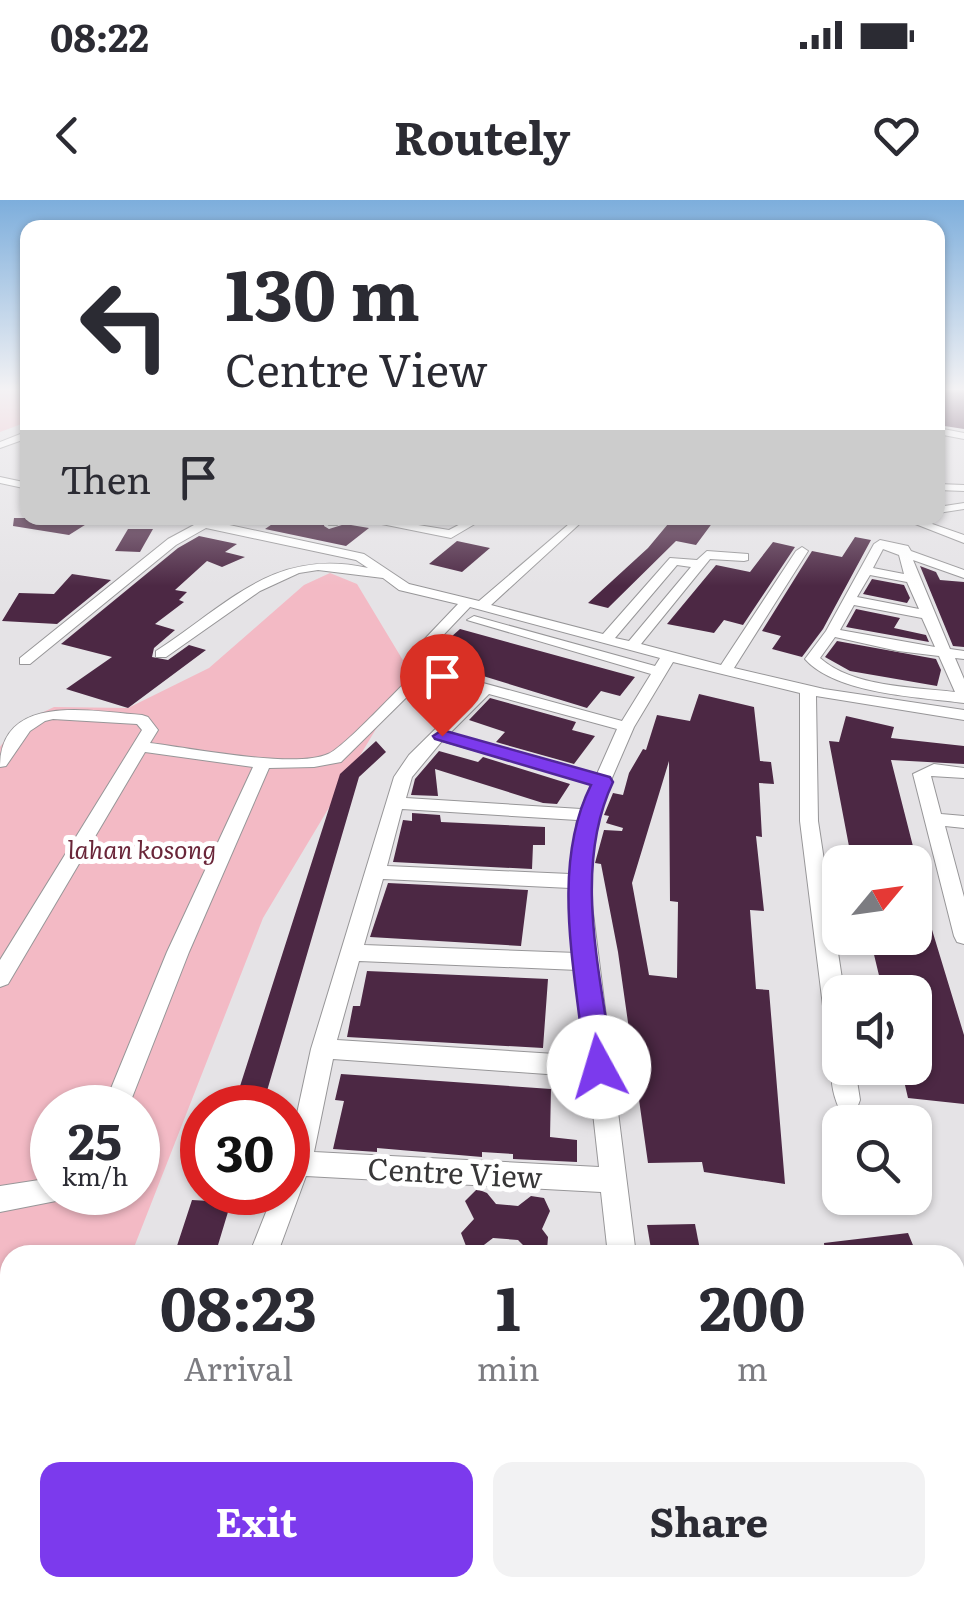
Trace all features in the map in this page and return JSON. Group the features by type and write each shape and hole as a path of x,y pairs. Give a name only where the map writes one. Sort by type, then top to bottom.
{"street":[{"path":"25,661 172,542 204,525"},
{"path":"210,525 360,557 404,587 634,644 664,662"},
{"path":"242,532 253,525"},
{"path":"399,525 451,534 467,525"},
{"path":"142,748 264,760 322,762 335,758 426,670 425,646 574,525"},
{"path":"924,525 964,540"},
{"path":"904,549 912,580 964,697 903,690 826,672 812,660 832,632 881,543 904,549 964,574"},
{"path":"726,670 802,551"},
{"path":"634,644 711,554 744,557"},
{"path":"608,637 674,562 702,564"},
{"path":"161,654 238,600 308,567 329,566 388,576"},
{"path":"866,570 912,580"},
{"path":"850,600 928,616"},
{"path":"634,606 660,612"},
{"path":"474,620 664,662 964,714"},
{"path":"832,632 964,655"},
{"path":"621,1245 579,881 587,815 626,726 664,662"},
{"path":"456,680 626,726"},
{"path":"808,688 809,821 830,975"},
{"path":"310,1108 323,1049 377,872 392,803 407,768 485,689"},
{"path":"0,762 30,722 52,714 142,720 150,730 0,978"},
{"path":"442,736 603,782"},
{"path":"125,1085 178,952 264,760"},
{"path":"964,773 925,770 922,774 964,936"},
{"path":"392,803 587,815"},
{"path":"933,819 964,822"},
{"path":"377,872 579,881"},
{"path":"351,954 588,962"},
{"path":"323,1049 599,1067"},
{"path":"846,1085 848,1100"},
{"name":"Centre View","path":"310,1164 611,1180"},
{"path":"0,1199 30,1194"},
{"path":"267,1245 278,1215"}],"green space":[{"name":"lahan kosong","path":"330,573 357,584 410,672 263,918 198,1085 180,1085 180,1130 160,1181 160,1085 30,1085 30,1215 147,1215 135,1245 0,1245 0,747 16,725 54,707 128,708 209,668 304,585"}],"building":[{"path":"14,518 20,518 20,525 85,525 69,535 13,526"},
{"path":"271,525 369,528 346,546 265,529"},
{"path":"667,525 711,525 696,545 676,541 608,608 588,603"},
{"path":"128,529 153,529 140,552 115,551"},
{"path":"199,536 237,544 225,552 245,557 222,567 207,561 175,590 187,592 179,600 184,602 155,624 175,630 154,648 152,657 168,660 189,645 206,650 128,708 66,689 112,657 61,644 178,548"},
{"path":"855,537 871,540 823,629 802,657 772,649 781,636 762,631 812,551 842,557"},
{"path":"457,541 490,548 462,572 429,564"},
{"path":"773,542 795,547 743,625 724,620 714,633 667,624 716,565 750,572"},
{"path":"920,566 936,572 940,580 964,582 964,647 953,646"},
{"path":"72,574 111,580 57,624 2,621 19,593 54,594"},
{"path":"872,579 904,585 910,598 907,603 863,594"},
{"path":"856,609 900,618 894,628 926,635 929,642 846,627"},
{"path":"460,629 635,677 620,696 601,691 587,708 470,672 448,674 454,667 450,666 465,652 442,645"},
{"path":"837,641 936,659 941,670 937,686 850,671 825,657"},
{"path":"699,694 754,707 760,761 771,762 774,784 759,783 762,837 756,836 764,911 750,910 756,989 769,990 785,1184 704,1172 702,1162 648,1163 618,952 601,864 595,863 604,830 622,831 623,828 606,823 609,816 604,815 613,793 623,795 629,773 643,749 646,750 657,715 690,721","holes":["669,761 670,901 678,902 677,978 649,975 632,883"]},
{"path":"490,698 576,722 572,730 595,736 574,764 496,742 505,732 469,720"},
{"path":"846,716 894,727 891,738 964,746 964,764 891,760 913,845 849,845 829,741 839,742"},
{"path":"376,741 386,752 359,777 269,1085 240,1085 340,774"},
{"path":"439,751 478,762 483,757 570,784 557,804 543,803 435,769 438,796 411,795 415,779"},
{"path":"412,813 440,815 441,822 545,827 545,845 533,845 532,869 393,862 403,820 412,821"},
{"path":"388,883 528,890 521,946 370,937"},
{"path":"932,930 964,1035 964,1104 908,1098 905,1085 932,1085 932,975 879,975 874,955 932,955"},
{"path":"367,971 548,979 543,1048 347,1037 353,1006 360,1006"},
{"path":"341,1074 551,1089 550,1137 577,1140 577,1162 513,1159 513,1154 482,1152 482,1157 377,1148 377,1152 333,1149 344,1101 335,1100"},
{"path":"477,1189 487,1193 496,1204 518,1206 531,1196 544,1198 550,1211 542,1229 548,1237 547,1245 523,1245 518,1240 493,1238 484,1245 466,1245 461,1233 474,1219 465,1201"},
{"path":"187,1215 227,1215 218,1245 177,1245"},
{"path":"695,1224 699,1245 650,1245 647,1225"},
{"path":"908,1233 913,1245 824,1245"}],"route":[{"path":"442,736 603,782 587,815 579,881 599,1067"}]}
